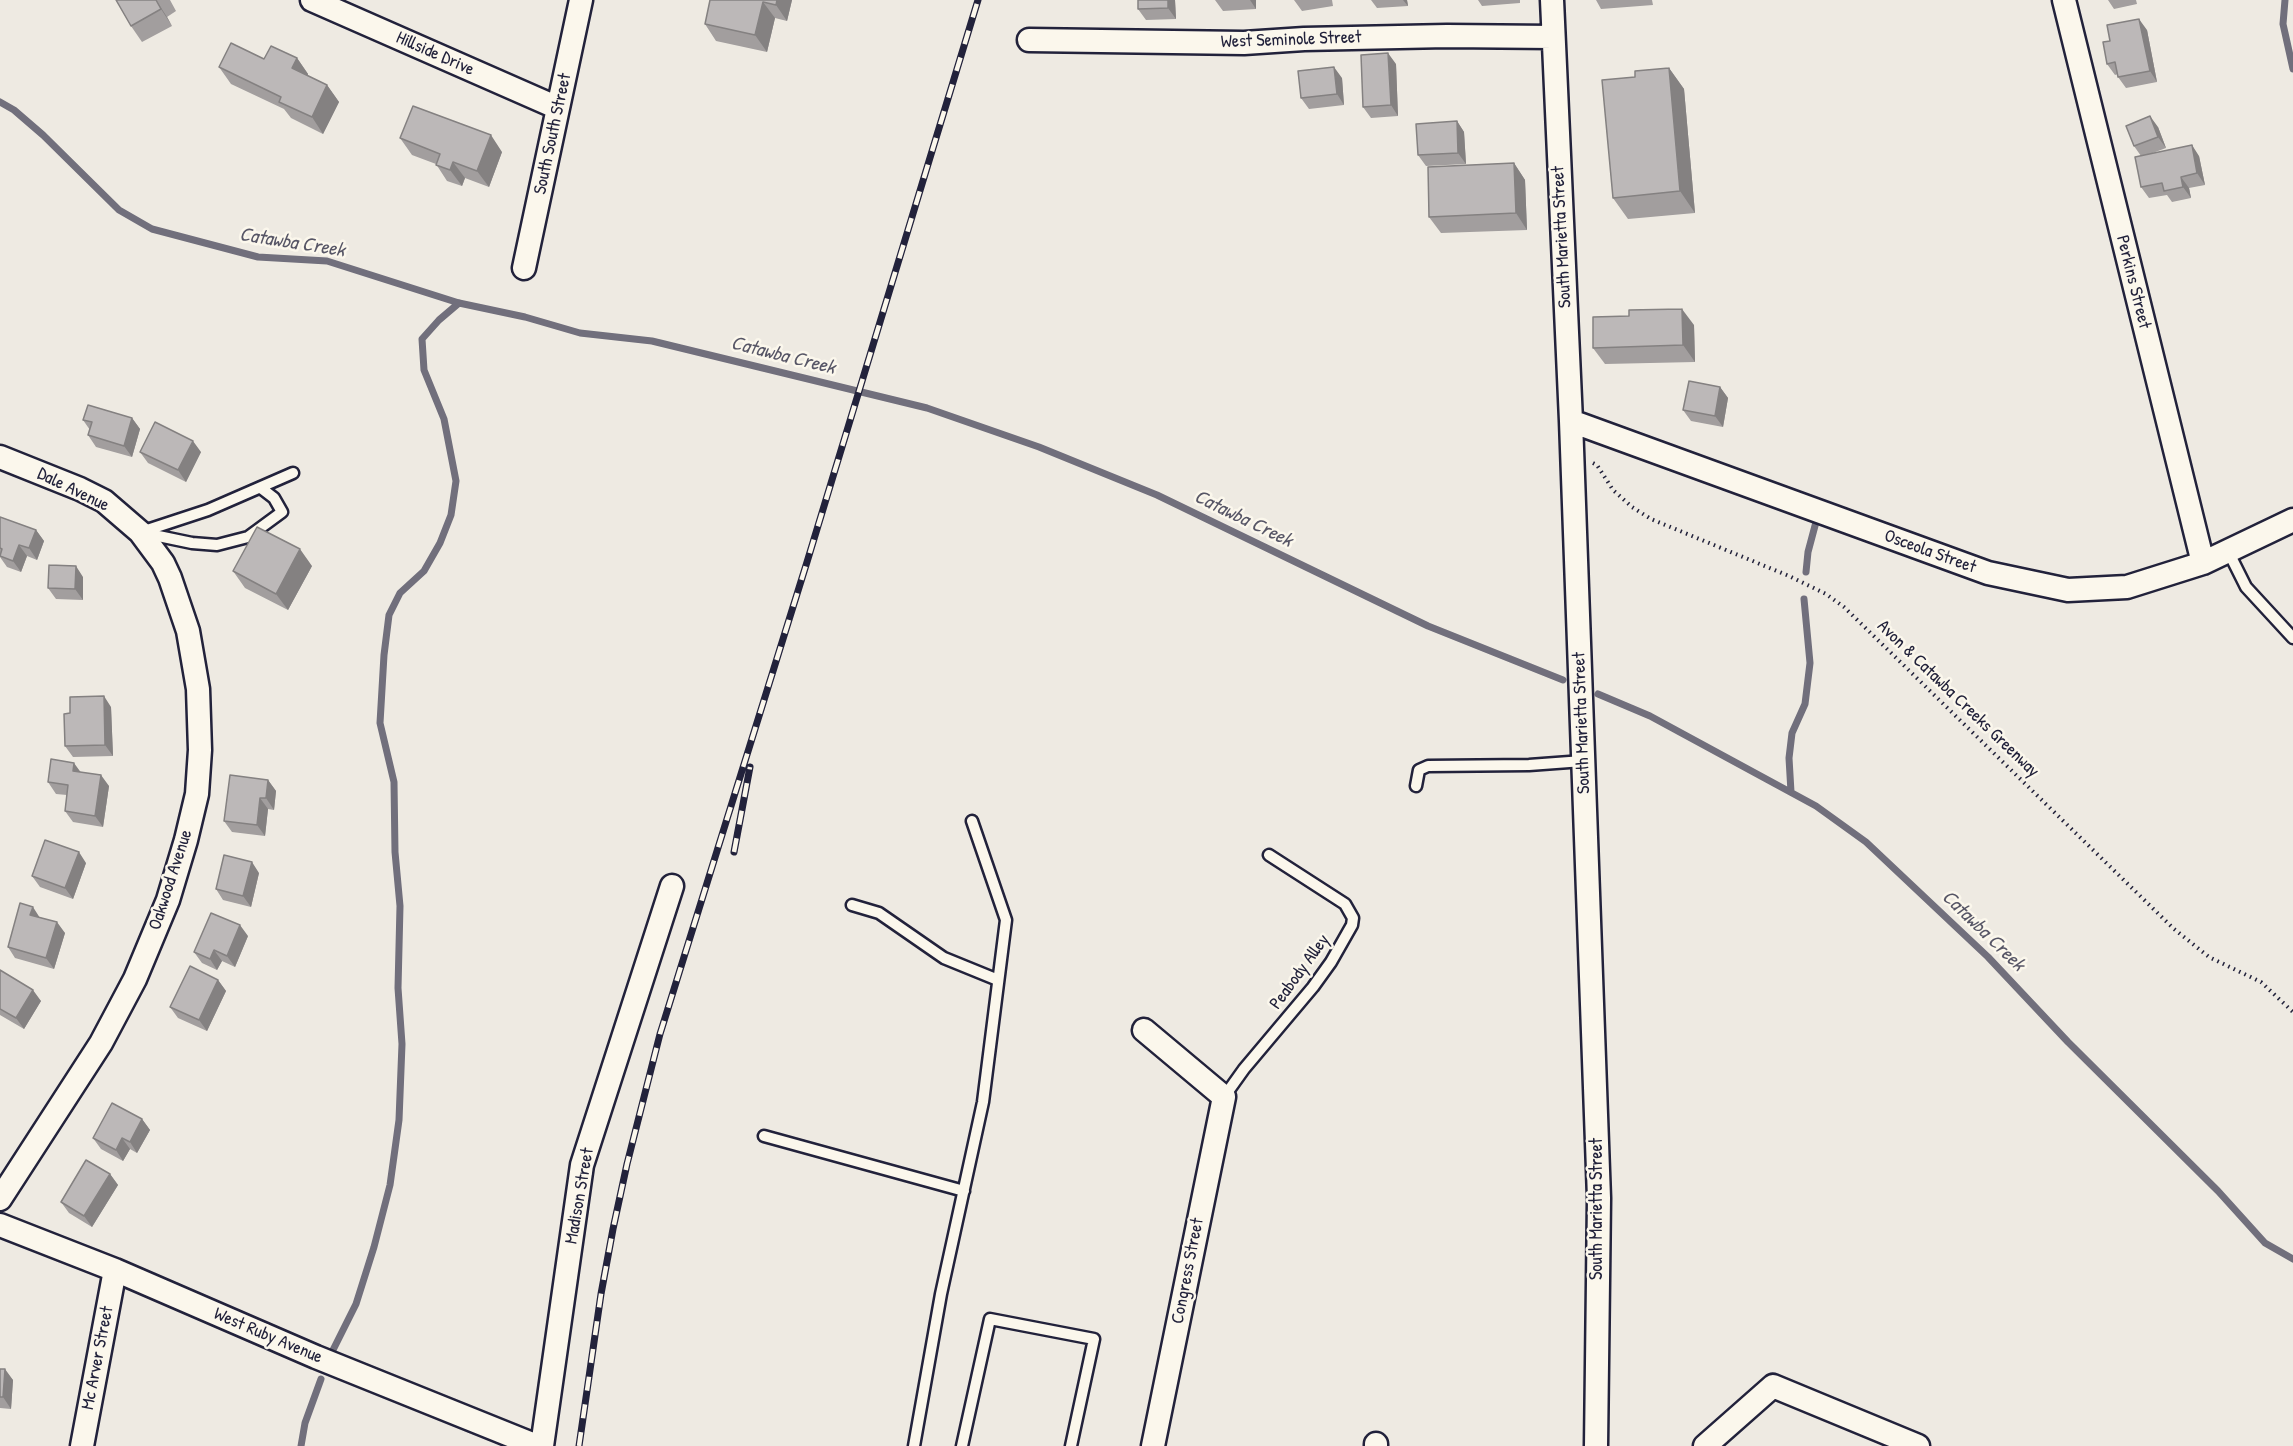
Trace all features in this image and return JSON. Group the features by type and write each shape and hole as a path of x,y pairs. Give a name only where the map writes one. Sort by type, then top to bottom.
{"street":[{"name":"Hillside Drive","path":"312,0 558,108"},
{"name":"South South Street","path":"524,268 581,0"},
{"name":"South Marietta Street","path":"1552,0 1571,421 1599,1197 1596,1446"},
{"name":"Perkins Street","path":"2064,0 2203,563"},
{"name":"West Seminole Street","path":"1029,40 1244,43 1304,39 1447,36 1553,38"},
{"name":"Osceola Street","path":"1571,421 1988,573 2068,590 2127,587 2203,563 2293,520"},
{"name":"Dale Avenue","path":"0,457 104,501 140,532"},
{"name":"Oakwood Avenue","path":"0,1199 101,1043 135,979 168,900 186,840 196,794 200,750 198,689 188,631 170,579 162,563 140,532"},
{"name":"Madison Street","path":"542,1446 582,1165 672,886"},
{"path":"1144,1030 1224,1097"},
{"name":"Congress Street","path":"1153,1446 1224,1097"},
{"name":"West Ruby Avenue","path":"0,1225 115,1270 316,1357 537,1446"},
{"name":"Mc Arver Street","path":"82,1446 115,1270"},
{"path":"1704,1446 1773,1386 1918,1446"}],"lane":[{"path":"140,532 208,510 292,473"},
{"path":"140,532 192,543 217,544 248,537 282,512 274,498 261,488"},
{"path":"2228,551 2246,587 2293,638"},
{"path":"1416,786 1419,770 1428,766 1529,765 1583,761"},
{"path":"914,1446 941,1294 983,1102 1006,920 972,821"},
{"name":"Peabody Alley","path":"1224,1097 1244,1069 1313,987 1331,962 1352,925 1353,918 1345,904 1269,855"},
{"path":"852,905 879,913 944,958 998,980"},
{"path":"764,1136 964,1191"},
{"path":"962,1446 990,1319 1094,1339 1071,1446"}],"path":[{"name":"Avon & Catawba Creeks Greenway","path":"1572,458 1590,461 1597,465 1613,490 1632,507 1651,519 1789,576 1826,594 1844,607 2174,929 2216,961 2261,982 2293,1012"}],"building":[{"path":"116,0 156,0 161,9 131,26"},
{"path":"710,0 777,0 776,5 763,2 755,35 705,24"},
{"path":"1138,0 1168,0 1168,8 1138,9"},
{"path":"2139,19 2150,71 2118,77 2115,62 2107,64 2103,42 2110,41 2107,25"},
{"path":"231,43 264,59 271,46 297,58 292,68 327,85 312,117 279,102 281,97 219,67"},
{"path":"1388,53 1391,105 1363,107 1361,55"},
{"path":"1334,67 1337,94 1301,98 1298,71"},
{"path":"1669,68 1680,191 1613,198 1602,80 1635,77 1635,71"},
{"path":"413,106 491,135 477,171 453,162 450,170 436,165 440,154 400,138"},
{"path":"2150,116 2158,137 2134,146 2126,126"},
{"path":"1457,121 1458,153 1418,155 1416,124"},
{"path":"2192,145 2197,173 2181,177 2183,187 2164,191 2162,183 2141,187 2135,157"},
{"path":"1514,163 1516,213 1429,217 1428,167"},
{"path":"1682,309 1683,345 1593,348 1593,317 1629,316 1629,310"},
{"path":"1689,381 1720,387 1715,416 1683,410"},
{"path":"88,405 132,418 124,446 88,435 92,422 83,420"},
{"path":"155,422 193,441 178,470 140,452"},
{"path":"0,517 36,530 29,548 19,545 13,561 0,556 2,549 0,548"},
{"path":"257,527 300,549 276,594 233,571"},
{"path":"49,565 76,566 75,589 48,588"},
{"path":"104,696 105,745 65,746 64,714 70,713 70,697"},
{"path":"51,759 74,763 73,771 101,775 95,816 65,811 68,785 48,782"},
{"path":"230,775 268,780 266,798 260,798 257,825 224,821"},
{"path":"45,840 79,852 65,888 32,876"},
{"path":"224,855 252,862 243,896 216,889"},
{"path":"20,903 33,907 30,915 57,922 46,958 8,947"},
{"path":"211,913 240,925 227,956 214,950 210,959 194,952"},
{"path":"190,966 218,980 199,1020 170,1007"},
{"path":"0,970 33,990 16,1018 0,1009"},
{"path":"112,1103 142,1119 130,1142 122,1138 116,1150 93,1138"},
{"path":"86,1160 110,1174 84,1216 61,1202"},
{"path":"0,1369 5,1369 3,1397 0,1397"}],"waterway":[{"path":"2285,0 2283,24 2293,69"},
{"name":"Catawba Creek","path":"0,102 14,110 43,135 119,210 152,229 258,257 327,261 459,303 525,317 580,333 652,341 927,408 1039,447 1157,495 1428,626 1563,680"},
{"path":"330,1356 356,1304 374,1247 390,1185 399,1120 402,1044 398,988 400,906 395,852 394,782 380,723 384,655 389,615 400,593 424,571 440,543 451,515 456,481 444,419 424,370 422,339 459,303"},
{"path":"1806,572 1808,552 1816,522"},
{"path":"1791,792 1789,758 1792,733 1805,704 1810,663 1804,599"},
{"name":"Catawba Creek","path":"1598,694 1650,716 1816,806 1866,842 1988,957 2068,1042 2218,1191 2265,1243 2293,1259"},
{"path":"301,1446 305,1423 321,1379"}],"railway":[{"path":"579,1446 613,1229 660,1034 978,0"},
{"path":"734,852 750,767"}]}
